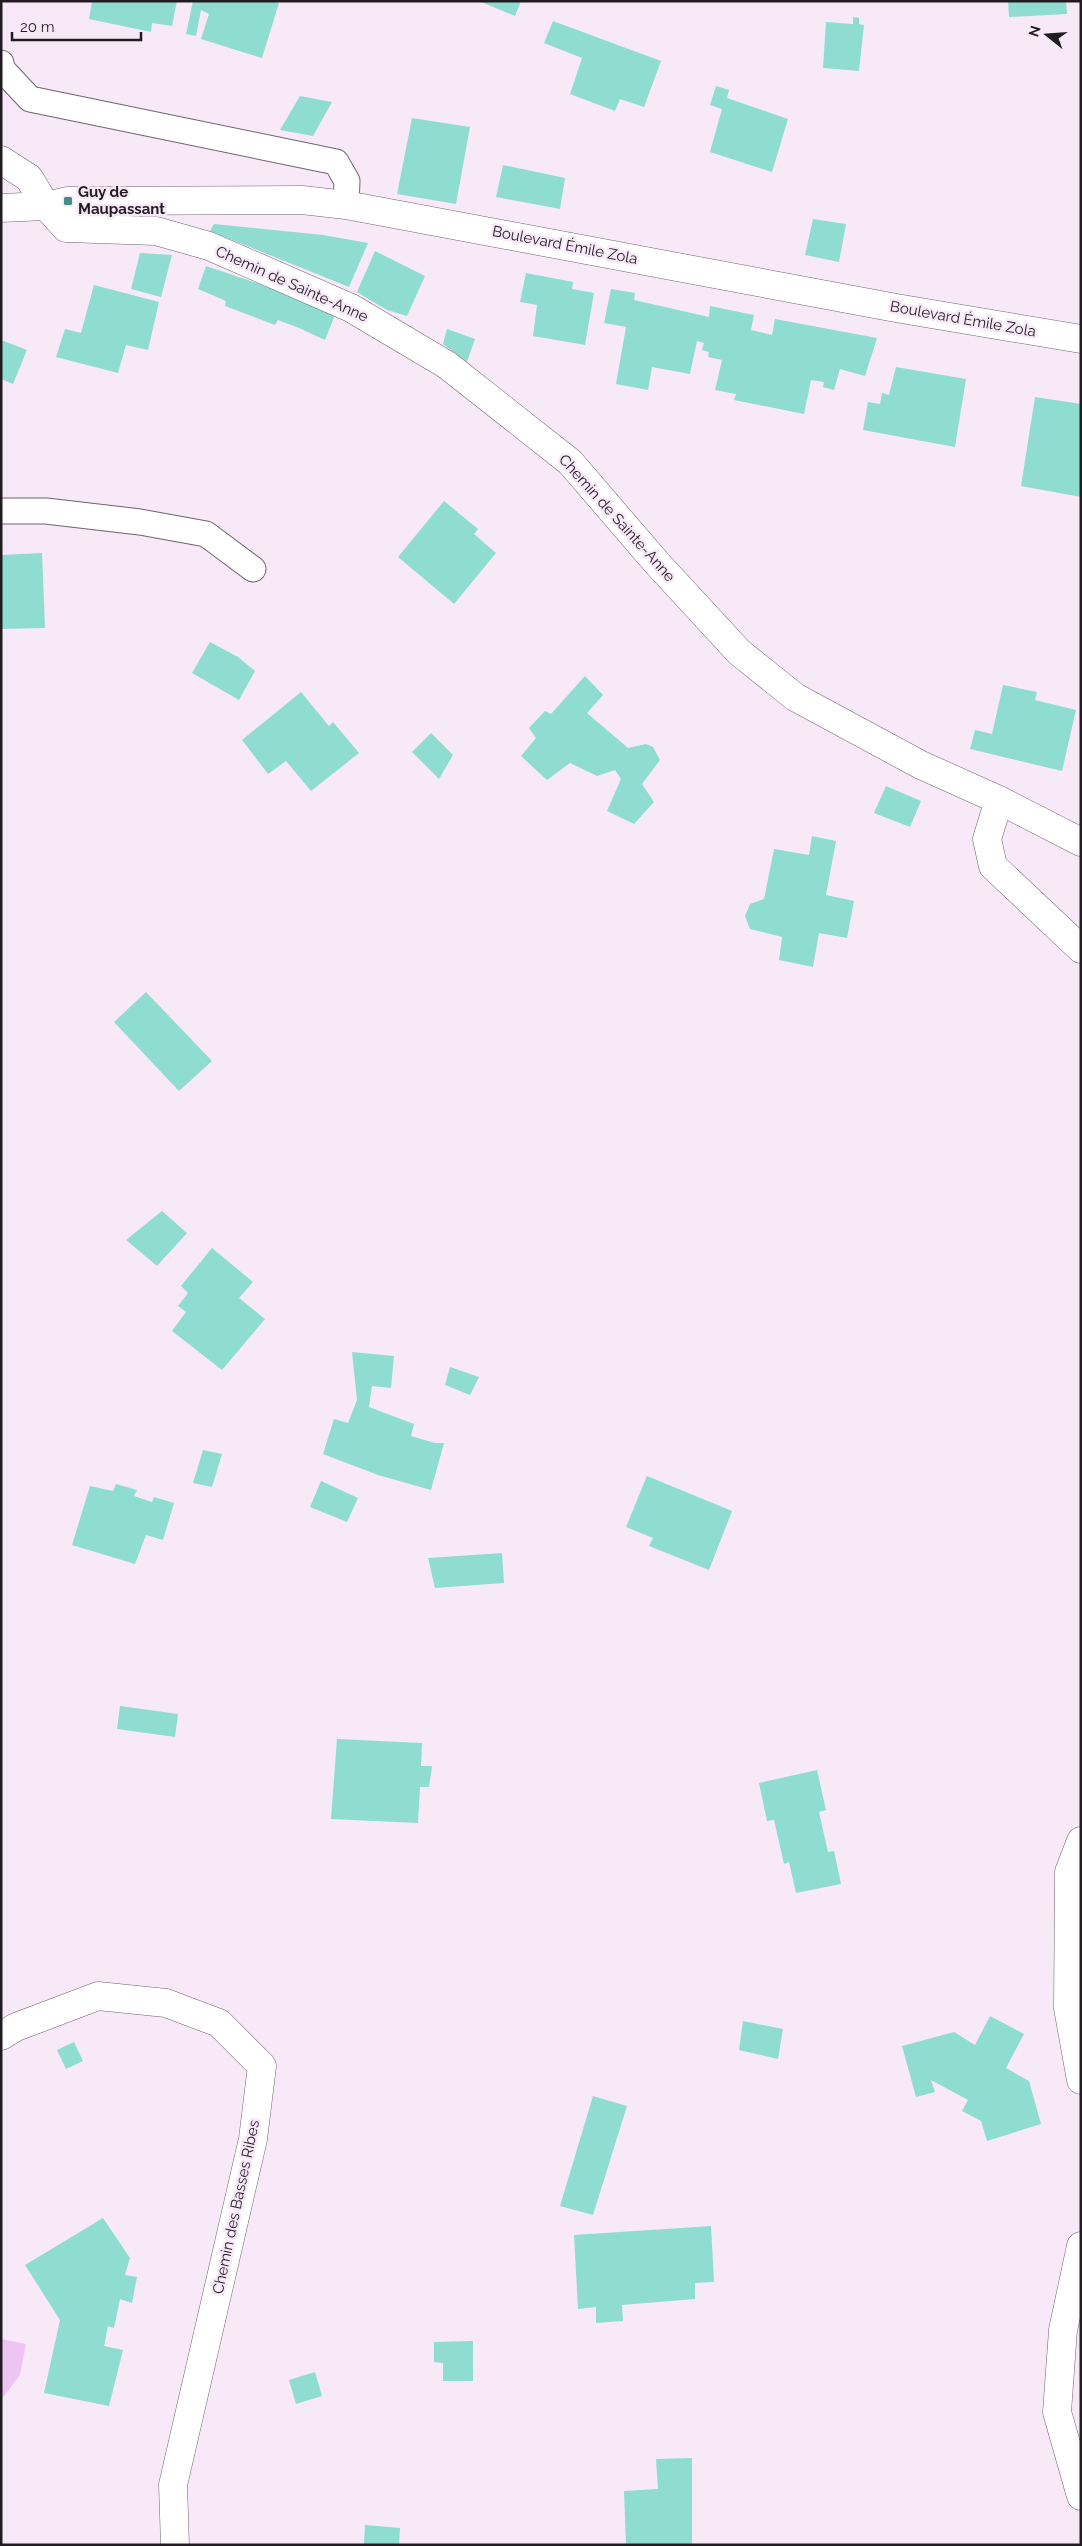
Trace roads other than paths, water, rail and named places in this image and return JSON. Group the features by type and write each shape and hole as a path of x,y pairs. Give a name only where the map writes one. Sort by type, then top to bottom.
{"street":[{"name":"Chemin de Sainte-Anne","path":"1,160 29,178 46,206 66,228 156,231 209,246 351,308 447,365 570,462 656,562 739,652 788,692 921,765 999,800 1081,842"},
{"name":"Boulevard Émile Zola","path":"1,208 46,206 68,200 292,200 346,205 381,210 896,308 1081,339"},
{"path":"999,800 987,839 993,866 1081,949"},
{"path":"1081,1841 1069,1872 1068,1979 1068,2008 1081,2080"},
{"name":"Chemin des Basses Ribes","path":"1,2036 16,2027 98,1996 166,2003 219,2023 262,2066 253,2139 173,2485 176,2545"},
{"path":"1081,2246 1063,2330 1057,2412 1081,2496"}],"lane":[{"path":"1,63 2,69 30,99 336,162 347,180 346,205"},
{"path":"1,511 46,511 140,522 206,534 254,569"}],"place":[{"name":"Guy de Maupassant","path":"68,201"}]}
